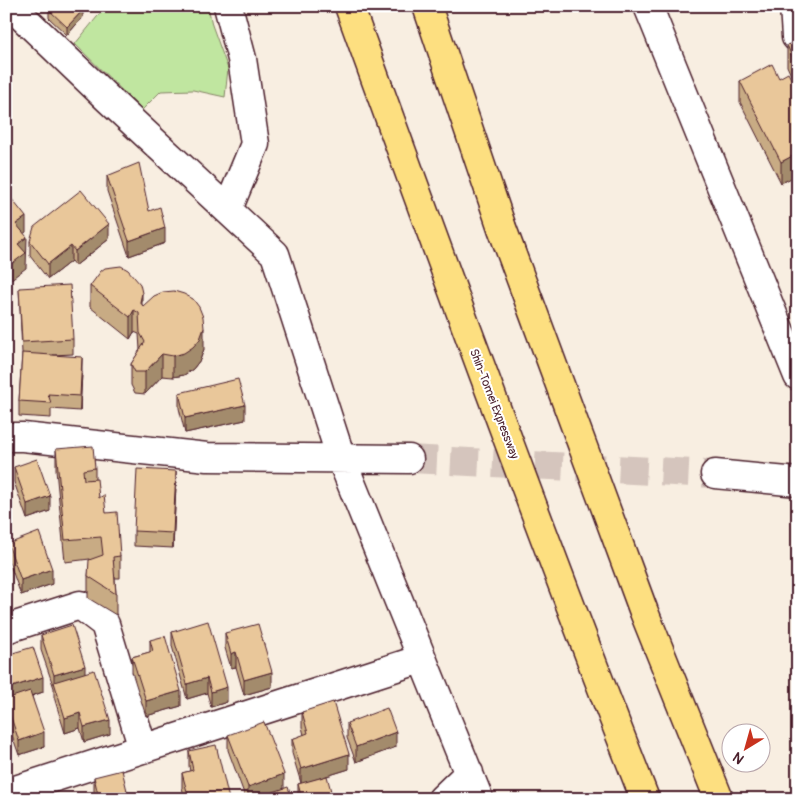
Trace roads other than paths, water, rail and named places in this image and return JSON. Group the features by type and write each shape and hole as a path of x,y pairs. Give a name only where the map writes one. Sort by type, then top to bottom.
{"highway":[{"name":"Shin-Tomei Expressway","path":"349,6 438,253 645,799"},
{"path":"427,6 502,228 633,584 719,799"}],"street":[{"path":"11,6 275,254 341,458 479,799"},
{"path":"228,6 242,59 255,144 228,209"},
{"path":"648,6 798,376"},
{"path":"794,6 796,37 798,36"},
{"path":"6,436 23,436 207,457 410,459"},
{"path":"715,474 798,482"},
{"path":"6,629 80,605 105,624 143,749"},
{"path":"6,793 421,659"},
{"path":"442,799 469,773"}],"tunnel":[{"path":"409,459 715,474"}]}
